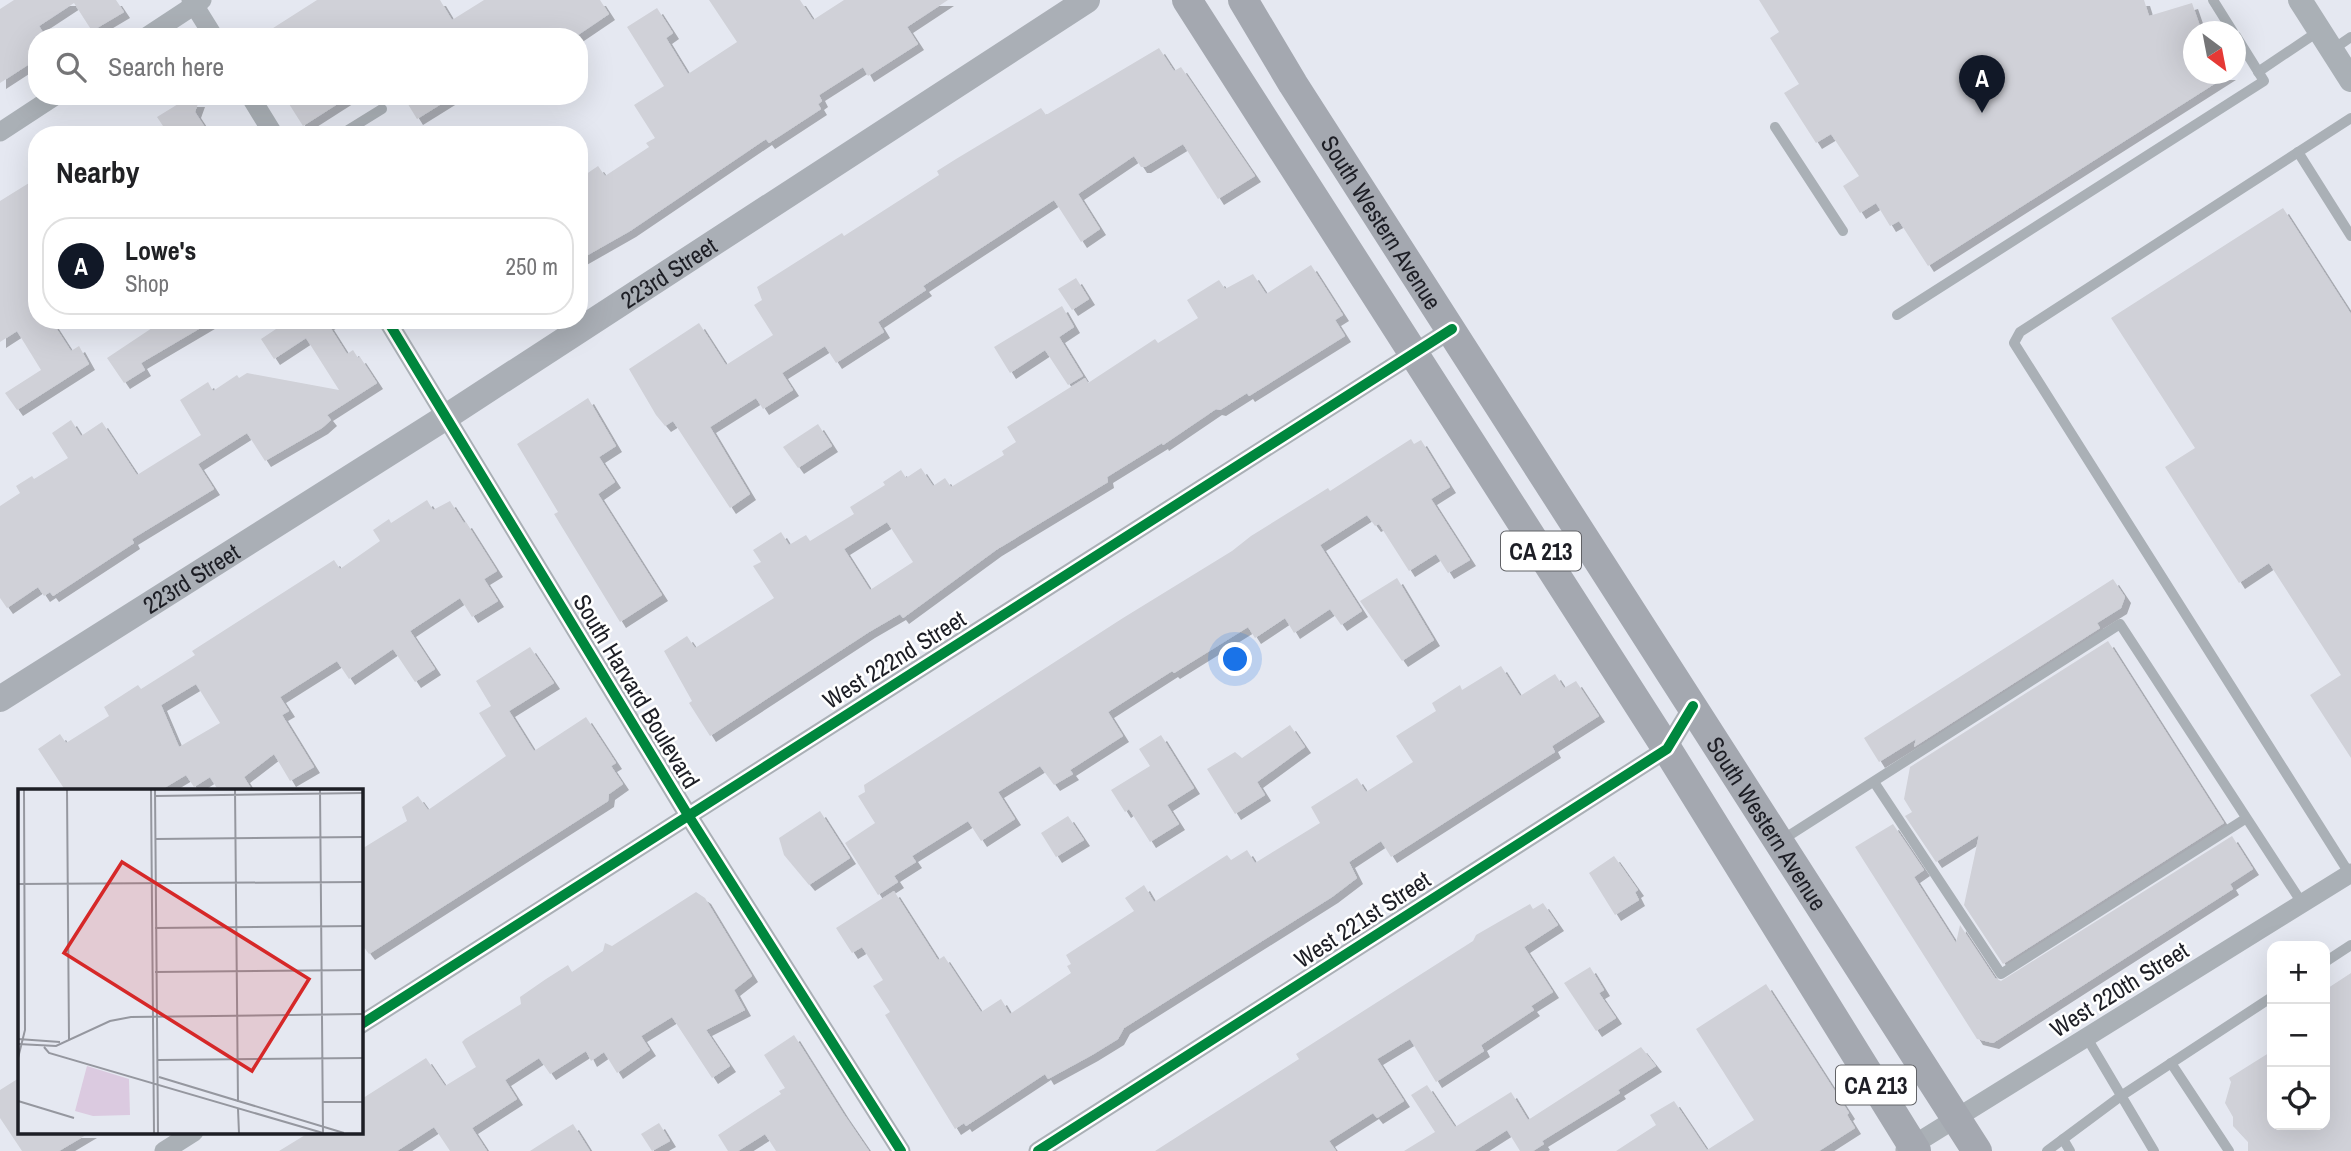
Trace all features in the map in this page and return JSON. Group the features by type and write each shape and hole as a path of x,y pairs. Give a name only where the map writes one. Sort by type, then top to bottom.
{"main road":[{"name":"223rd Street","path":"588,325 1087,0"},
{"name":"South Western Avenue","path":"1187,0 1667,749 1911,1149"},
{"name":"South Western Avenue","path":"1243,0 1977,1151"},
{"name":"223rd Street","path":"0,699 581,329"}],"street":[{"path":"2300,0 2334,40 2351,80"},
{"path":"159,28 196,2 209,28"},
{"path":"0,132 41,105"},
{"path":"256,105 268,126"},
{"name":"South Harvard Boulevard","path":"392,329 688,815 901,1151"},
{"name":"West 222nd Street","path":"362,1024 1452,330"},
{"name":"West 221st Street","path":"1038,1151 1667,749 1693,706"},
{"name":"West 220th Street","path":"1911,1149 2351,874"},
{"path":"164,1151 191,1134"}],"lane":[{"path":"2213,0 2226,21"},
{"path":"2258,72 2334,40"},
{"path":"1897,315 2264,81 2246,53"},
{"path":"355,126 382,109"},
{"path":"2351,118 2020,332 2014,343 2351,874"},
{"path":"1775,127 1843,231"},
{"path":"2298,152 2351,236"},
{"path":"1779,842 2120,624 2302,904"},
{"path":"1874,782 2001,974 2245,819"},
{"path":"2330,959 2351,945"},
{"path":"2047,1151 2121,1096 2267,999"},
{"path":"2087,1038 2154,1151"},
{"path":"2171,1063 2229,1151"},
{"path":"2063,1139 2070,1151"}],"building":[{"path":"14,0 116,0 124,12 97,28 90,28 74,3 39,26 40,28 28,28 28,65 0,83 0,9"},
{"path":"317,0 440,0 452,20 484,0 600,0 609,14 588,28 273,28"},
{"path":"709,0 800,0 813,20 844,0 948,0 907,27 918,44 868,76 863,67 819,95 822,101 818,104 821,109 769,143 766,139 630,231 588,255 588,173 598,166 605,176 649,147 646,143 655,138 634,105 664,86 627,27 657,8 673,33 666,38 688,74 737,42"},
{"path":"1759,0 2144,0 2149,16 2192,3 2198,21 2183,21 2183,84 2214,84 1928,266 1899,221 1890,226 1876,203 1860,213 1843,186 1859,176 1831,134 1816,143 1784,93 1799,84 1770,38 1779,32"},
{"path":"1159,48 1174,71 1181,67 1255,176 1218,199 1183,144 1145,167 1141,167 1134,156 1078,194 1100,229 1081,242 1054,200 923,286 926,290 878,322 884,332 836,363 825,346 782,373 793,390 763,409 756,398 710,427 750,494 730,508 673,421 665,426 656,415 629,369 699,323 726,365 773,335 754,305 762,300 757,287 842,233 844,236 939,175 937,171 1041,108 1046,115"},
{"path":"176,105 198,105 195,112 204,126 163,126 157,117"},
{"path":"290,105 336,105 303,126"},
{"path":"408,105 440,105 417,119"},
{"path":"28,184 28,329 57,329 71,351 79,346 89,364 17,410 5,393 41,370 17,331 0,342 0,201"},
{"path":"2283,208 2351,314 2351,758 2310,695 2341,675 2269,563 2239,583 2165,467 2195,448 2111,318"},
{"path":"1311,265 1343,315 1335,320 1345,336 1249,396 1247,393 1220,410 1216,409 1163,445 1162,443 1107,477 1108,482 996,550 903,618 900,614 869,632 710,736 689,703 692,701 664,651 687,636 695,648 774,598 753,566 761,562 753,550 781,532 789,545 806,535 810,541 854,514 850,507 885,485 883,482 901,470 906,478 921,468 933,486 945,478 951,487 1004,455 1002,451 1016,442 1007,427 1085,378 1088,383 1155,339 1158,343 1198,318 1187,300 1219,280 1225,289 1253,274 1266,294","holes":["887,522 913,562 870,590 844,549"]},
{"path":"1076,278 1089,299 1072,310 1058,289"},
{"path":"1062,306 1074,327 1059,337 1083,376 1068,385 1045,350 1010,373 994,347"},
{"path":"150,329 199,329 141,363 145,370 124,383 107,358"},
{"path":"276,329 331,329 347,354 353,350 377,383 327,415 331,420 322,428 265,461 247,433 198,464 214,489 132,539 134,543 53,596 50,592 44,596 38,587 7,608 0,598 0,506 20,493 16,486 32,476 34,479 68,458 52,433 71,420 81,436 102,422 137,475 201,435 180,400 208,382 213,391 237,375 239,378 247,373 339,390 306,338 274,359 261,339"},
{"path":"588,398 616,446 599,457 615,482 598,494 662,595 620,622 554,514 558,512 517,444"},
{"path":"818,424 832,446 798,468 783,447"},
{"path":"1411,439 1414,444 1421,440 1450,487 1431,499 1470,560 1448,573 1436,554 1409,571 1379,524 1375,526 1367,515 1320,545 1362,611 1341,625 1330,609 1294,633 1285,618 1255,638 1248,627 1174,673 1172,671 1108,712 1123,736 1070,770 1073,774 1054,785 1040,766 998,792 1015,819 981,841 968,821 912,856 916,862 894,876 898,882 878,895 845,843 875,823 858,796 865,792 864,785 1232,551 1251,536 1328,488 1330,491"},
{"path":"427,500 433,510 450,501 497,571 484,579 498,601 472,617 460,598 410,631 435,669 415,682 393,649 349,679 337,661 280,697 289,711 282,715 314,767 290,781 274,754 244,777 251,789 217,789 210,777 194,787 186,775 163,789 64,789 38,749 60,734 66,743 109,716 104,707 138,685 141,689 195,655 192,651 334,560 340,569 380,541 373,530 389,519 391,523","holes":["196,684 220,723 179,747 161,705"]},
{"path":"1397,578 1434,640 1402,661 1360,601"},
{"path":"2113,579 2125,597 2121,608 2097,623 2100,628 1914,747 1916,739 1879,762 1864,738"},
{"path":"2108,641 2224,823 2003,964 1964,905 1979,835 1936,862 1905,816 1912,812 1904,799 1910,767"},
{"path":"530,647 554,683 509,711 534,751 586,717 616,763 611,766 623,784 609,794 608,801 369,954 362,945 362,849 407,821 402,807 418,796 428,810 506,756 479,713 491,706 476,681"},
{"path":"1501,666 1520,696 1555,674 1564,688 1576,681 1599,716 1552,746 1555,752 1391,857 1381,841 1349,862 1357,878 1332,897 1124,1028 1118,1039 1092,1055 1048,1079 1045,1074 966,1126 964,1123 955,1129 885,1015 890,1012 873,986 883,980 862,947 852,953 836,928 894,891 938,960 944,956 981,1012 1001,999 1010,1014 1071,973 1067,966 1071,964 1066,955 1134,911 1125,898 1144,885 1154,902 1227,855 1231,860 1247,850 1255,863 1320,823 1311,807 1357,778 1366,792 1413,762 1396,736 1436,711 1432,703 1460,685 1462,690"},
{"path":"1290,725 1305,747 1257,782 1265,795 1235,814 1207,769 1235,752 1242,758"},
{"path":"1161,735 1194,788 1167,805 1179,824 1150,842 1129,809 1125,812 1111,790 1150,766 1139,749"},
{"path":"820,811 850,858 809,885 784,855 779,838"},
{"path":"1068,816 1084,840 1056,857 1041,833"},
{"path":"1893,824 1924,870 1914,877 1956,943 1960,925 1995,978 2001,981 2232,836 2253,869 2230,884 2233,889 1993,1043 1977,1039 1855,847"},
{"path":"1614,856 1638,890 1635,892 1639,900 1615,915 1589,873"},
{"path":"696,892 705,898 752,976 734,990 745,1010 706,1030 730,1066 712,1078 672,1017 641,1036 650,1050 617,1073 604,1052 591,1061 586,1051 550,1074 539,1058 505,1080 517,1099 472,1128 487,1151 450,1151 434,1127 397,1151 279,1151 307,1134 362,1134 362,1099 426,1058 445,1086 476,1067 462,1042 465,1039 521,1004 520,997 568,965 572,972 603,951 605,943 612,946"},
{"path":"1543,903 1558,925 1524,947 1553,992 1531,1006 1534,1010 1481,1045 1484,1051 1436,1082 1410,1039 1377,1059 1404,1101 1377,1118 1373,1113 1329,1141 1336,1151 1155,1151 1299,1059 1296,1054 1473,941 1476,935 1530,904 1533,909"},
{"path":"1590,967 1604,990 1599,993 1616,1018 1596,1031 1564,983"},
{"path":"2351,973 2351,1151 2248,1151 2248,1142 2233,1126 2233,1117 2225,1103 2231,1082 2229,1078 2267,1054 2267,1130 2330,1130 2330,987"},
{"path":"1766,984 1849,1113 1847,1115 1855,1128 1819,1151 1616,1151 1656,1125 1650,1115 1674,1101 1707,1150 1754,1120 1696,1029"},
{"path":"794,1035 869,1151 776,1151 765,1134 738,1151 728,1151 718,1135 781,1094 779,1091 785,1088 764,1055"},
{"path":"1641,1047 1656,1066 1618,1090 1620,1093 1542,1141 1544,1144 1533,1151 1520,1151 1507,1130 1474,1151 1404,1151 1435,1132 1411,1095 1427,1085 1455,1127 1511,1092 1528,1120"},
{"path":"18,1079 18,1134 88,1134 59,1151 22,1151 0,1118 0,1090"},
{"path":"659,1123 670,1141 652,1151 641,1134"},
{"path":"573,1124 590,1151 530,1151 555,1135"}],"cycle path":[{"path":"392,329 688,815 901,1151"},
{"path":"362,1024 1452,329"},
{"path":"1038,1151 1667,749 1693,706"}],"place":[{"name":"Lowe's","path":"1982,113"}]}
